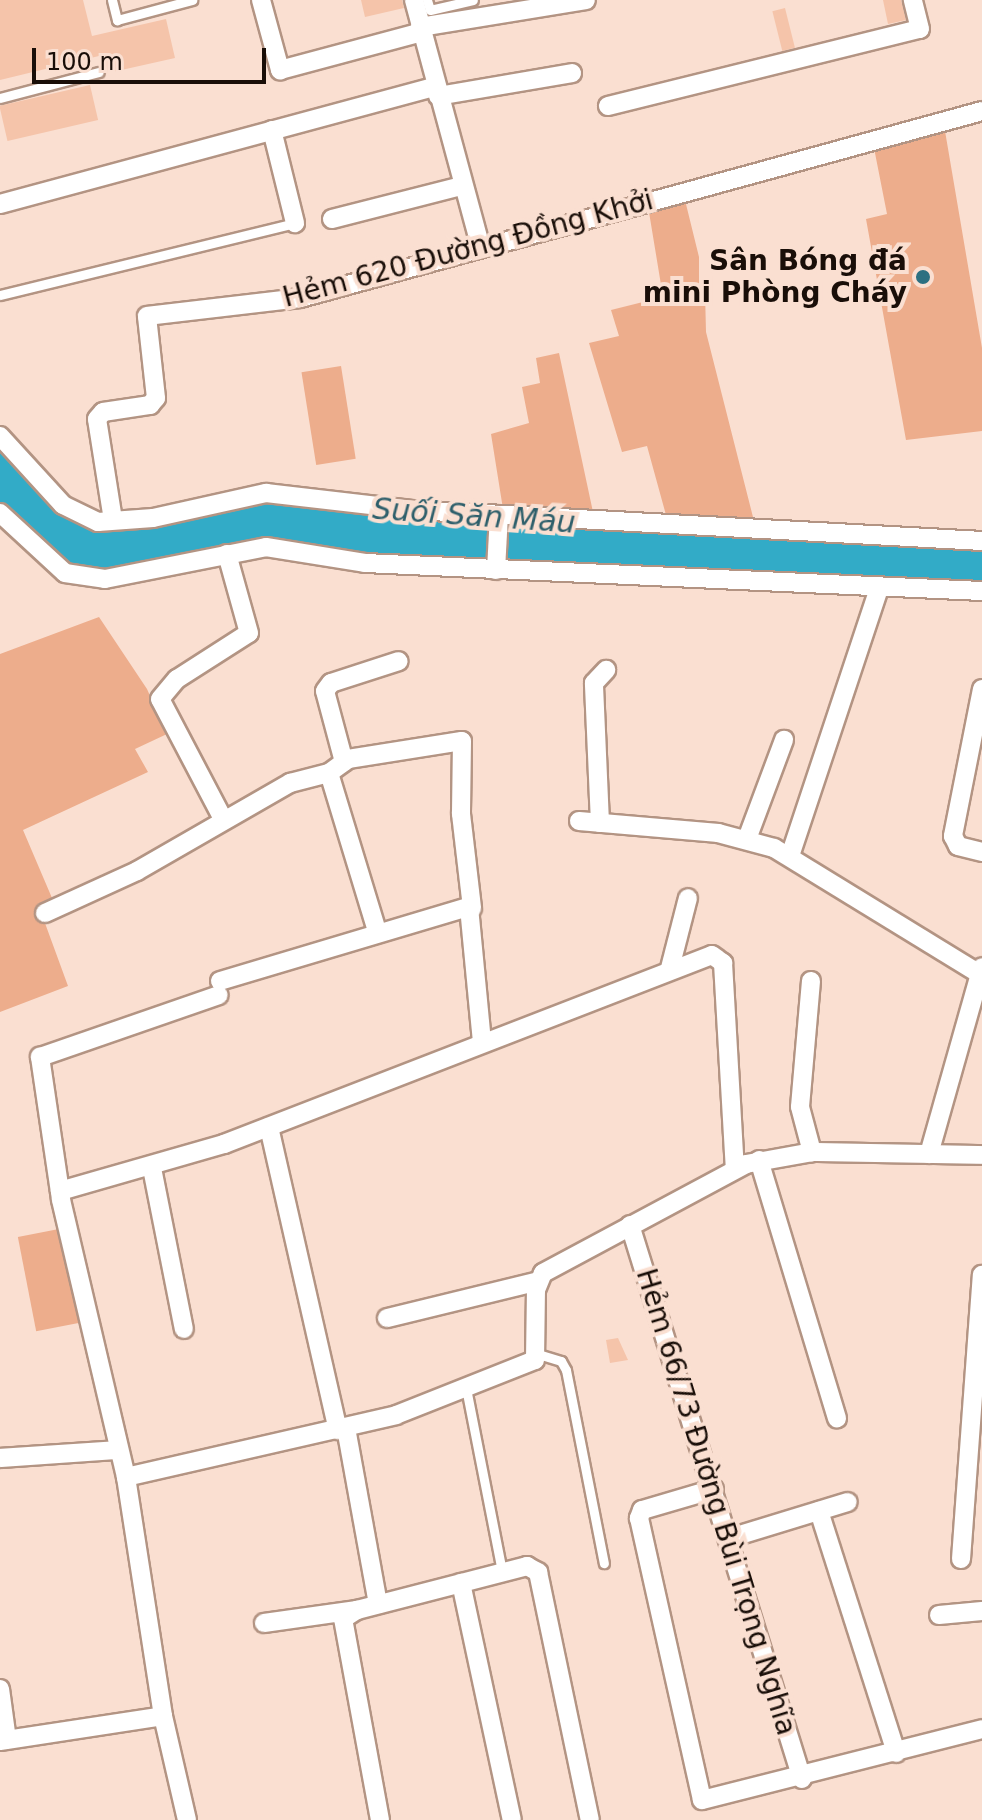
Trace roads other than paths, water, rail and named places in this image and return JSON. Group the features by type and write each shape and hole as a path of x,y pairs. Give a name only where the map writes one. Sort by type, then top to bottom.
{"street":[{"path":"414,0 461,186 480,244"},
{"path":"261,1 280,70 421,29 586,0"},
{"path":"608,106 920,29 913,0"},
{"path":"0,204 272,130 437,91 572,73"},
{"name":"Hẻm 620 Đường Đồng Khởi","path":"113,520 97,419 156,398 147,316 300,298 480,244 982,111"},
{"path":"272,130 295,223"},
{"path":"332,219 461,186"},
{"path":"0,436 63,505 98,522 153,518 266,493 499,515 982,541"},
{"path":"0,513 65,573 120,577 266,547 365,563 982,591"},
{"path":"496,570 499,515"},
{"path":"222,817 160,699 177,679 249,633 227,554"},
{"path":"790,856 879,588"},
{"path":"344,762 325,691 331,683 399,661"},
{"path":"600,823 594,683 606,670"},
{"path":"982,689 976,746 953,836 958,846 982,852"},
{"path":"747,839 784,740"},
{"path":"45,913 137,871 222,817 290,783 329,773 344,762 462,741 461,814 482,1042"},
{"path":"329,773 377,931"},
{"path":"579,821 747,839 790,856 981,971 929,1154"},
{"path":"670,968 688,898"},
{"path":"187,1820 163,1716 126,1477 60,1191 40,1057 377,931 472,908"},
{"path":"60,1191 152,1168 269,1127 670,968 712,955 723,963 735,1169"},
{"path":"811,981 800,1107 812,1152"},
{"path":"269,1127 342,1429 378,1604"},
{"path":"126,1477 342,1429 466,1388 538,1354 539,1281 549,1267 735,1169 759,1160 812,1152 982,1155"},
{"path":"759,1160 837,1419"},
{"path":"152,1168 184,1329"},
{"name":"Hẻm 66/73 Đường Bùi Trọng Nghĩa","path":"630,1225 730,1538 802,1779"},
{"path":"961,1559 977,1405 982,1275"},
{"path":"387,1318 539,1281"},
{"path":"0,1458 118,1450"},
{"path":"714,1489 642,1510 639,1518 699,1798 708,1802 982,1729"},
{"path":"730,1538 848,1502"},
{"path":"819,1511 896,1753"},
{"path":"264,1623 357,1610 527,1566 538,1572 590,1820"},
{"path":"461,1583 512,1820"},
{"path":"357,1610 341,1622 380,1820"},
{"path":"939,1615 982,1611"},
{"path":"0,1689 3,1741 163,1716"}],"lane":[{"path":"112,0 117,20 192,0"},
{"path":"427,0 430,10 473,0"},
{"path":"0,98 99,72"},
{"path":"0,295 295,223"},
{"path":"538,1354 561,1361 566,1370 604,1563"},
{"path":"466,1388 502,1571"}],"water":[{"name":"Suối Săn Máu","path":"0,445 96,527 266,498 982,547 982,586 370,558 268,542 106,574 67,568 0,505"}],"place":[{"name":"Sân Bóng đá mini Phòng Cháy","path":"923,277"}]}
